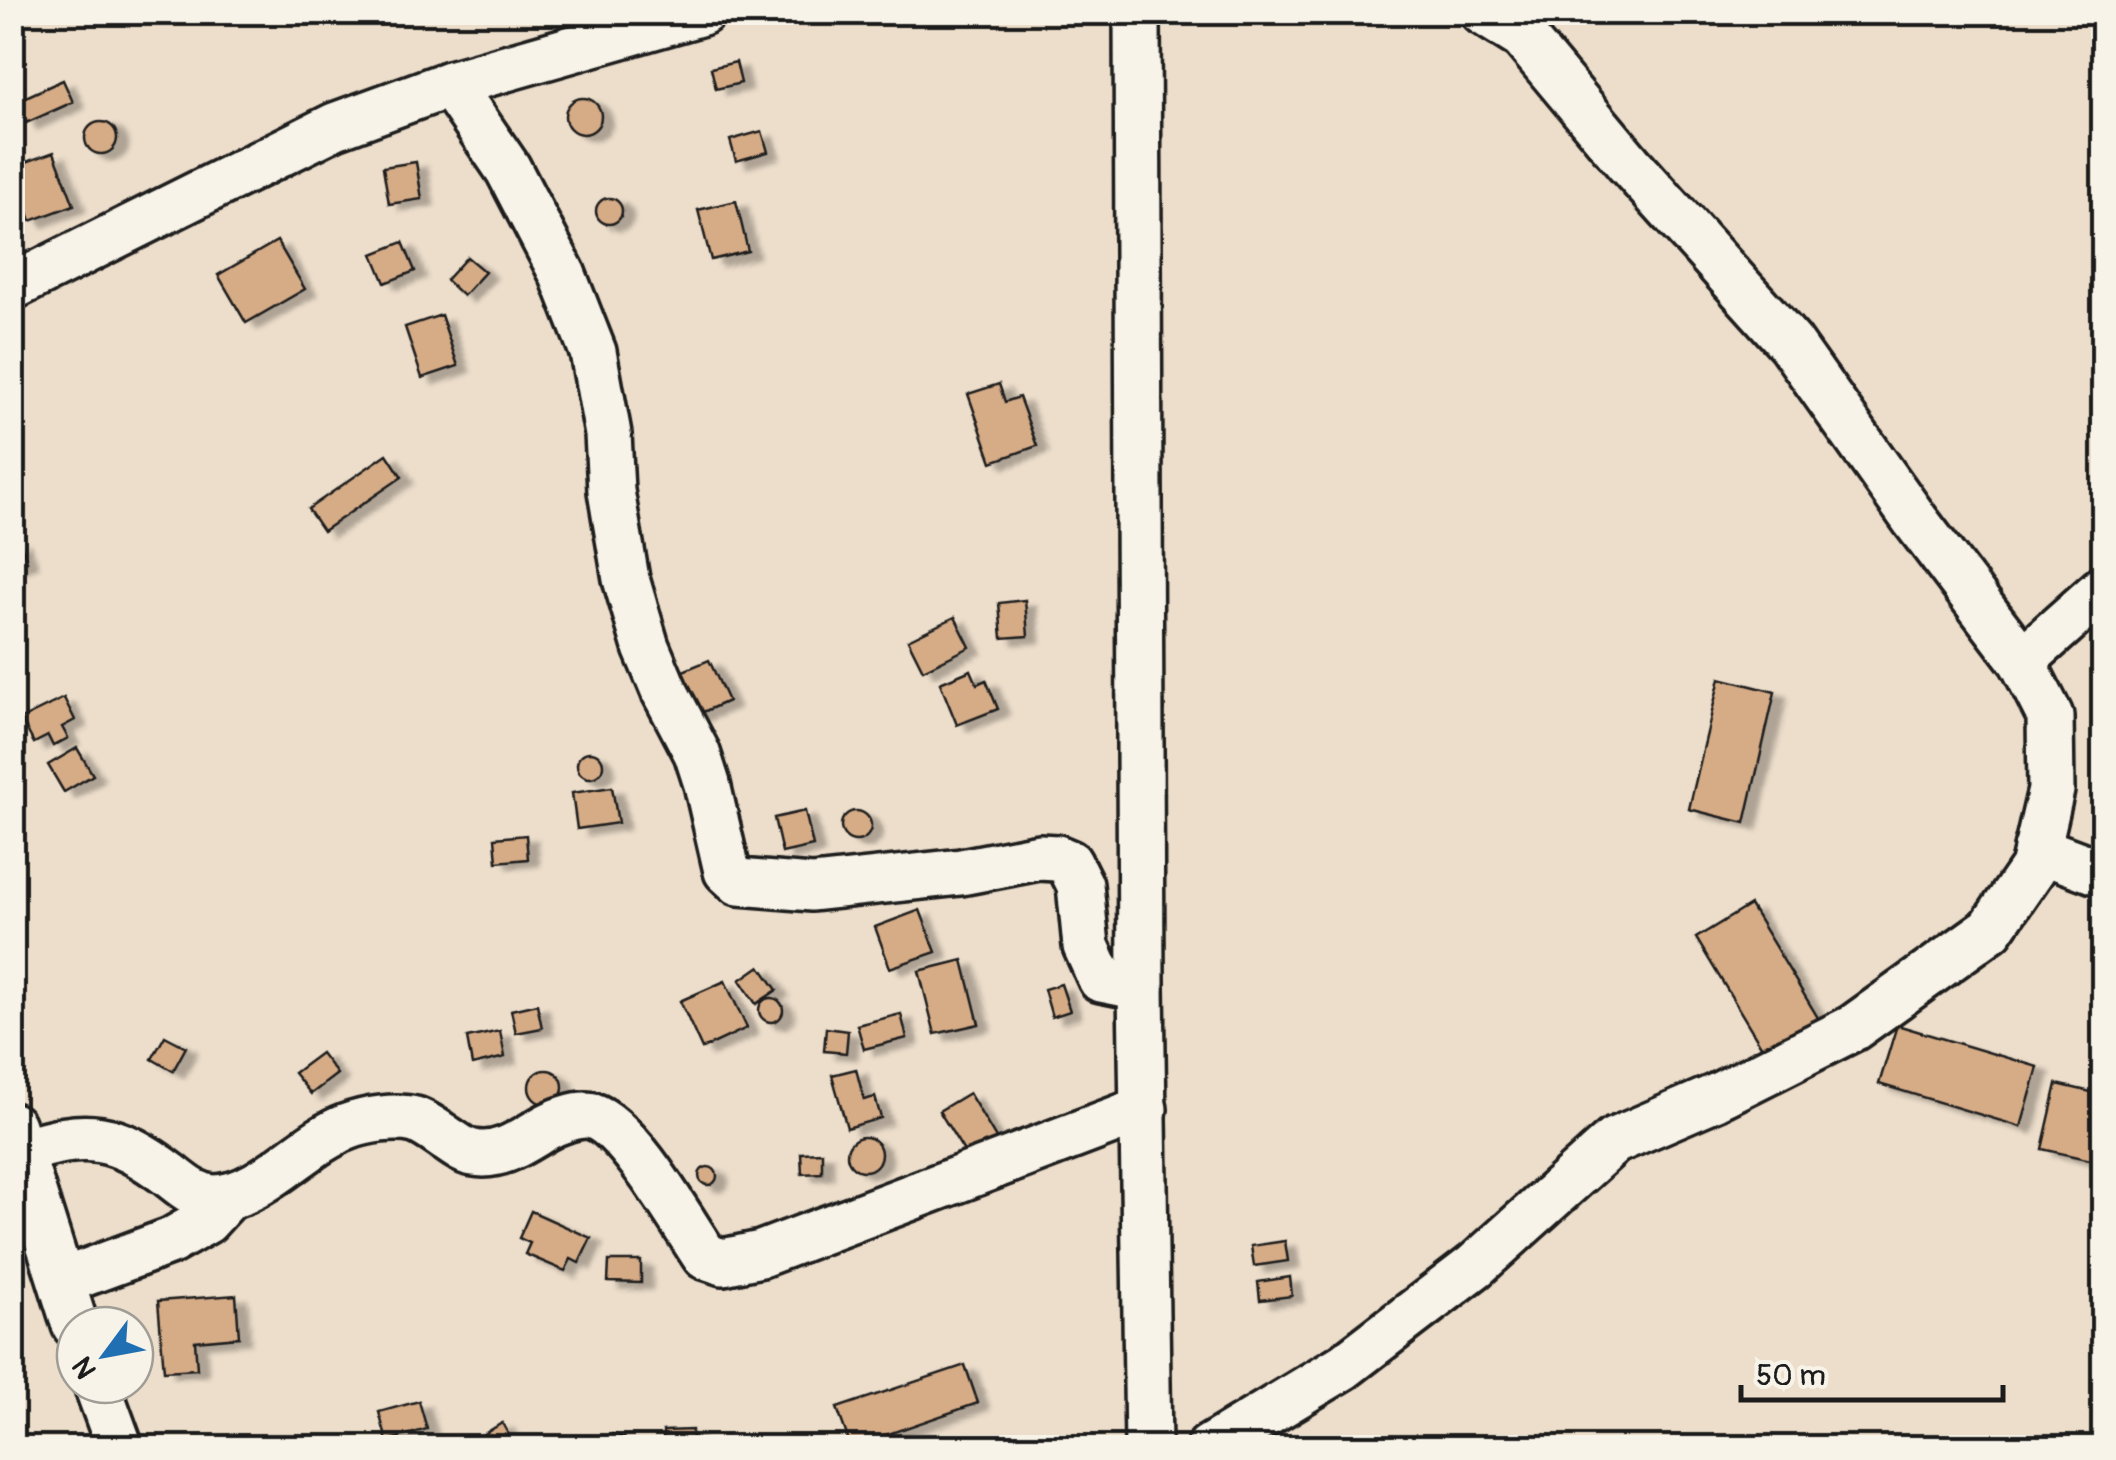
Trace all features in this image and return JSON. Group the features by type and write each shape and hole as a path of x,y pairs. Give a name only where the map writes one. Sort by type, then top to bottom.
{"street":[{"path":"12,286 335,126 450,84 702,12"},
{"path":"1137,12 1141,987 1148,1448"},
{"path":"1209,1448 1343,1367 1475,1266 1614,1141 1716,1098 1853,1028 1991,929 2033,868 2051,790 2050,716 2022,661 1915,520 1790,344 1629,164 1523,37 1483,12"},
{"path":"450,84 508,169 562,272 593,352 608,434 611,491 626,580 646,647 707,784 726,871 739,882 812,888 1056,858 1068,863 1080,885 1086,946 1102,979 1141,987"},
{"path":"2022,661 2104,588"},
{"path":"2037,849 2104,874"},
{"path":"69,1305 18,1138 113,1140 207,1198 229,1196 259,1183 322,1138 351,1125 415,1120 470,1153 490,1154 509,1150 553,1123 588,1114 608,1123 627,1142 705,1256 723,1262 761,1254 1144,1109"},
{"path":"62,1281 172,1241 206,1221 229,1196"},
{"path":"105,1405 120,1448"}],"building":[{"path":"736,62 741,83 716,89 711,68"},
{"path":"63,80 73,102 26,123 17,101"},
{"path":"583,98 596,103 601,116 596,129 583,134 570,129 565,116 570,103"},
{"path":"101,122 112,127 117,138 112,149 101,154 90,149 85,138 90,127"},
{"path":"762,131 768,152 736,161 730,140"},
{"path":"54,152 74,205 31,221 12,167"},
{"path":"416,162 422,199 389,204 383,167"},
{"path":"609,198 618,202 622,211 618,220 609,224 600,220 596,211 600,202"},
{"path":"736,201 748,251 711,260 698,210"},
{"path":"277,241 305,289 246,323 218,275"},
{"path":"403,242 415,271 385,283 373,254"},
{"path":"467,257 485,272 463,296 446,280"},
{"path":"441,315 458,366 422,378 405,327"},
{"path":"999,384 1005,402 1019,397 1037,446 992,462 968,394"},
{"path":"387,454 402,477 323,531 308,509"},
{"path":"19,540 27,561 12,567 12,543"},
{"path":"1025,600 1028,636 1002,638 999,603"},
{"path":"955,617 970,647 923,670 908,640"},
{"path":"709,660 728,701 694,716 676,674"},
{"path":"971,670 977,684 986,680 998,709 957,725 940,683"},
{"path":"1720,678 1775,692 1745,823 1689,809"},
{"path":"64,698 75,720 62,727 68,738 53,746 48,736 34,743 21,719"},
{"path":"77,748 93,775 64,792 48,765"},
{"path":"590,752 599,756 603,765 599,774 590,778 581,774 577,765 581,756"},
{"path":"612,787 618,823 577,829 572,793"},
{"path":"805,811 813,846 782,853 774,818"},
{"path":"856,811 867,815 871,826 867,837 856,841 845,837 841,826 845,815"},
{"path":"526,835 528,859 497,862 495,838"},
{"path":"1750,905 1820,1021 1766,1054 1696,938"},
{"path":"920,910 936,952 890,968 875,927"},
{"path":"963,960 979,1024 935,1034 919,971"},
{"path":"760,966 777,990 756,1004 740,980"},
{"path":"725,981 747,1028 702,1049 680,1001"},
{"path":"1061,984 1070,1011 1052,1017 1044,989"},
{"path":"771,998 780,1001 780,1019 771,1022 762,1019 759,1010 762,1001"},
{"path":"537,1004 542,1028 516,1033 511,1010"},
{"path":"901,1014 907,1038 864,1049 857,1025"},
{"path":"1897,1025 2038,1067 2021,1127 1879,1084"},
{"path":"826,1028 848,1031 846,1053 824,1051"},
{"path":"500,1031 505,1057 472,1065 467,1038"},
{"path":"165,1036 186,1047 173,1071 152,1059"},
{"path":"321,1053 337,1074 311,1094 294,1073"},
{"path":"856,1069 864,1100 875,1097 881,1118 847,1128 832,1075"},
{"path":"546,1070 558,1075 563,1087 558,1099 546,1104 534,1099 529,1087 534,1075"},
{"path":"2057,1084 2104,1095 2104,1163 2042,1149"},
{"path":"969,1093 997,1140 968,1158 939,1111"},
{"path":"864,1137 876,1142 881,1154 876,1166 864,1171 852,1166 847,1154 852,1142"},
{"path":"822,1152 822,1173 802,1174 801,1153"},
{"path":"708,1167 717,1176 708,1185 699,1176"},
{"path":"531,1211 591,1238 579,1263 571,1259 565,1271 525,1254 530,1243 519,1238"},
{"path":"1285,1241 1288,1261 1254,1266 1251,1246"},
{"path":"609,1261 641,1261 641,1283 608,1282"},
{"path":"1290,1277 1292,1296 1260,1300 1258,1282"},
{"path":"236,1295 239,1337 195,1341 197,1369 164,1371 158,1301"},
{"path":"965,1365 978,1403 851,1447 837,1408"},
{"path":"419,1401 427,1429 387,1441 379,1412"},
{"path":"502,1423 516,1448 477,1448 473,1441"},
{"path":"692,1430 692,1448 664,1448 663,1431"},
{"path":"612,1434 624,1437 630,1448 599,1448 602,1439"}]}
